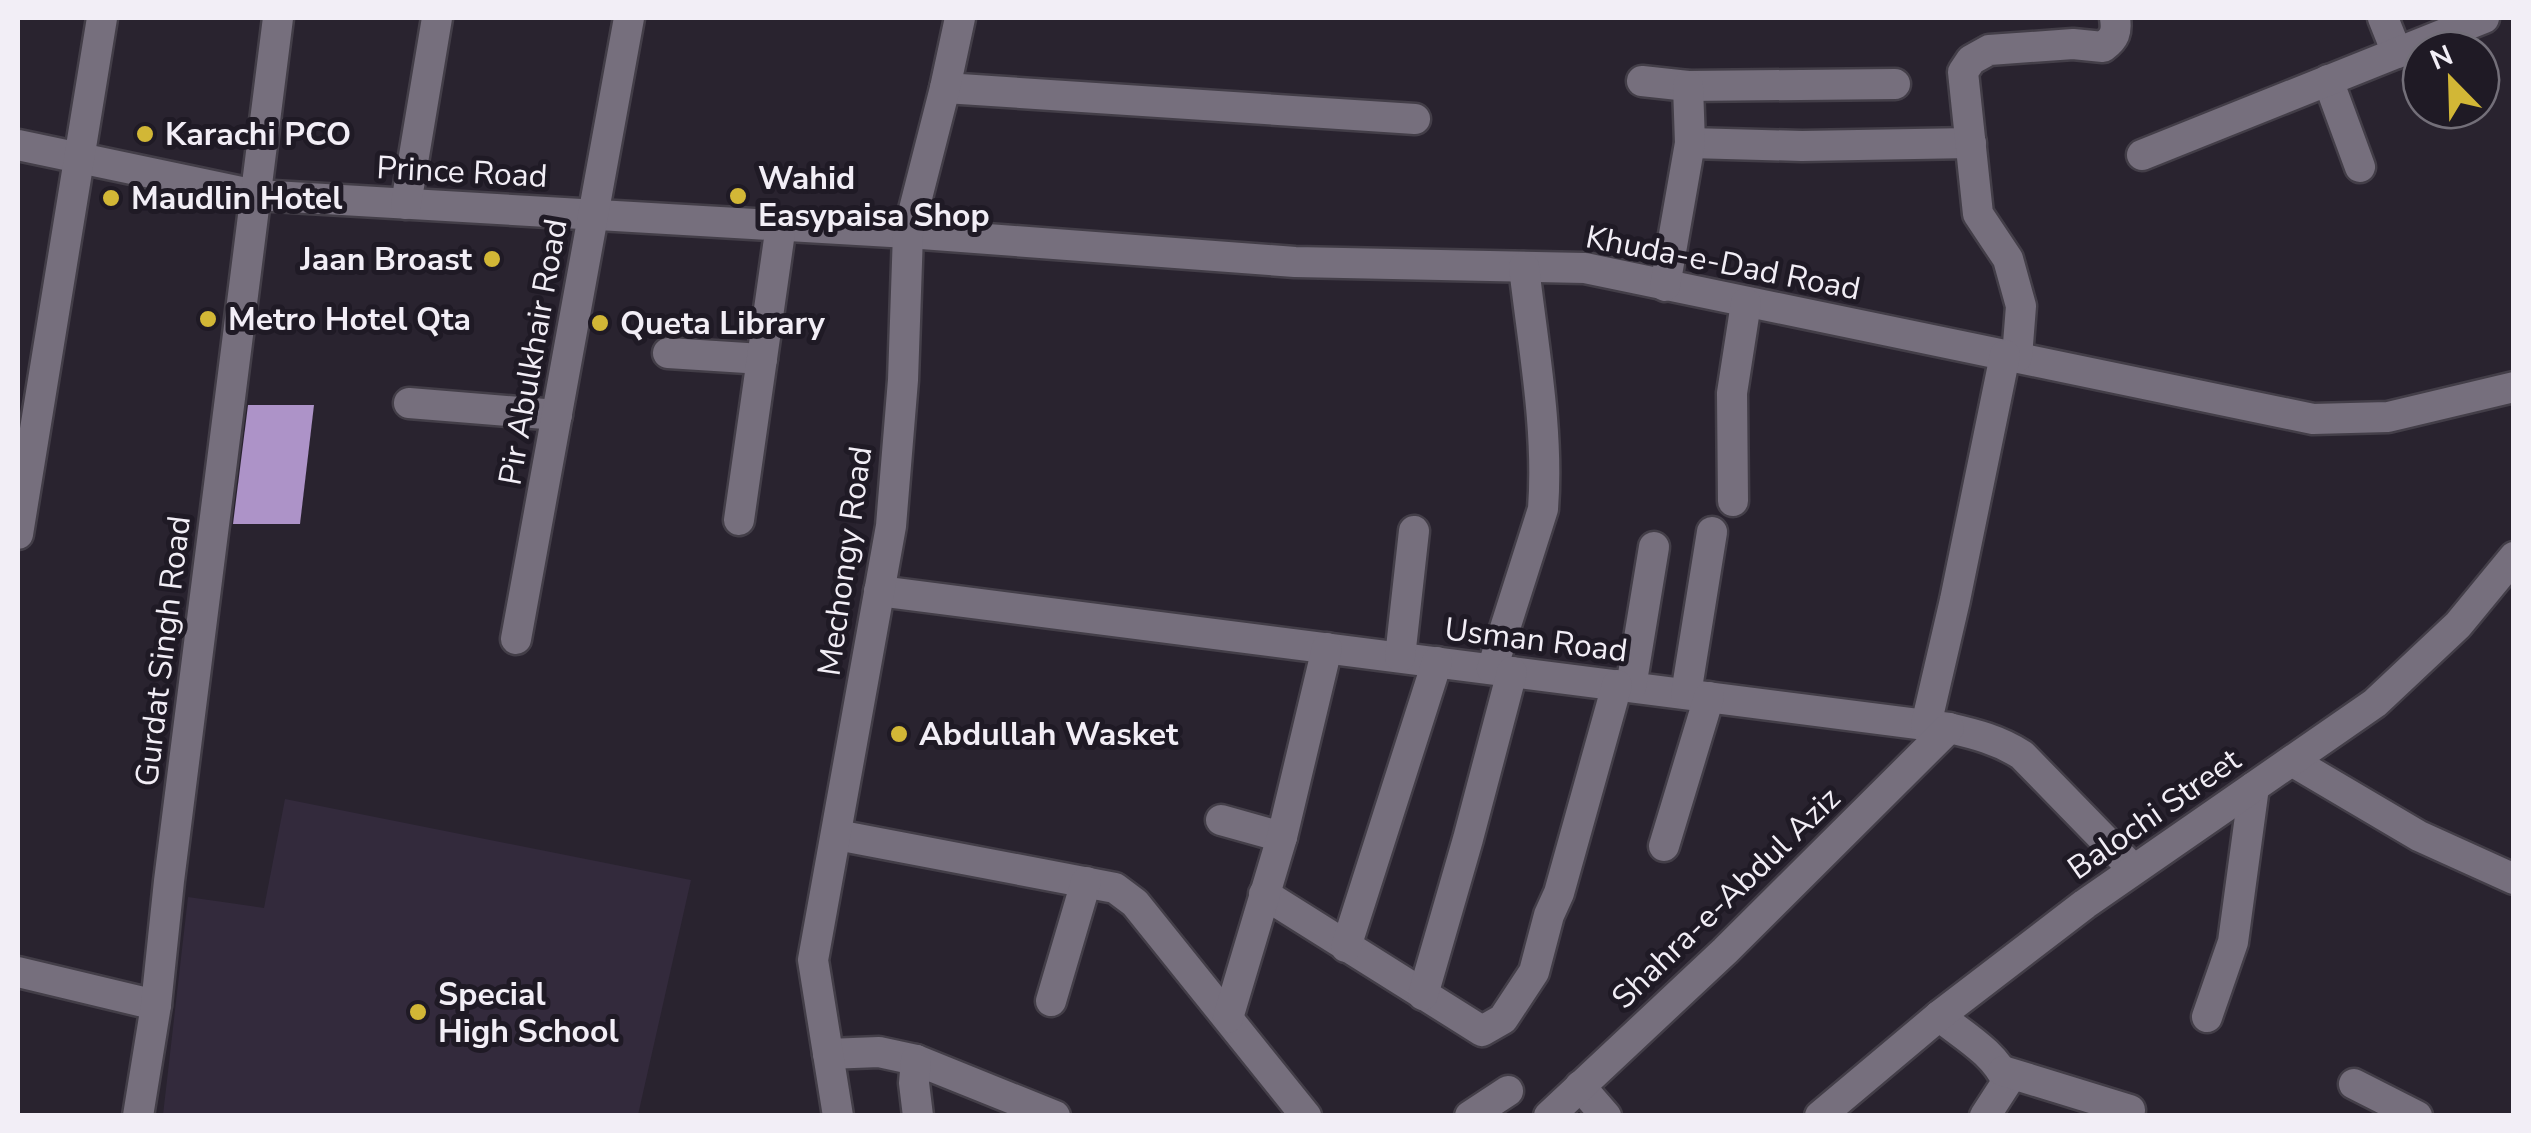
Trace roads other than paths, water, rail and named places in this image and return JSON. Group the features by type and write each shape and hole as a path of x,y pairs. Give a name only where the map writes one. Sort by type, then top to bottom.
{"street":[{"path":"18,534 102,18"},
{"name":"Gurdat Singh Road","path":"138,1116 156,1005 278,18"},
{"path":"406,204 438,18"},
{"name":"Pir Abulkhair Road","path":"516,639 629,18"},
{"name":"Mechongy Road","path":"838,1116 813,960 893,508 903,380 908,233 960,18"},
{"path":"1938,726 1955,600 2021,306 2008,258 1978,214 1963,72 1971,60 1989,50 2073,44 2104,47 2114,39 2116,18"},
{"path":"2383,18 2396,52"},
{"path":"2142,155 2484,18"},
{"path":"2328,80 2360,167"},
{"path":"1642,81 1688,86 1895,84"},
{"path":"1665,286 1690,142 1688,86"},
{"path":"945,88 1415,119"},
{"path":"1690,142 1802,146 1970,144"},
{"name":"Prince Road","path":"18,145 256,194 908,233"},
{"path":"739,520 781,226"},
{"name":"Khuda-e-Dad Road","path":"908,233 1295,262 1585,268 2313,418 2388,417 2514,386"},
{"path":"1422,995 1468,840 1502,670 1543,509 1544,450 1524,267"},
{"path":"1732,501 1732,393 1746,303"},
{"path":"668,352 762,359"},
{"path":"408,402 557,415"},
{"path":"1400,658 1414,531"},
{"path":"1664,846 1698,696 1712,532"},
{"path":"1264,894 1482,1031 1503,1020 1534,972 1624,686 1654,547"},
{"name":"Balochi Street","path":"1820,1116 1940,1016 2085,904 2375,703 2458,625 2514,557"},
{"name":"Usman Road","path":"879,591 1938,726 1986,737 2022,755 2133,870"},
{"path":"1228,1018 1282,837 1327,648"},
{"path":"1346,947 1437,662"},
{"name":"Shahra-e-Abdul Aziz","path":"1548,1116 1725,952 1938,726"},
{"path":"2292,761 2419,836 2514,879"},
{"path":"2206,1017 2233,942 2254,787"},
{"path":"1221,820 1282,837"},
{"path":"836,835 1086,882 1126,894 1306,1116"},
{"path":"1052,1001 1086,882"},
{"path":"18,972 156,1005"},
{"path":"1940,1016 1994,1059 2008,1082 1985,1116"},
{"path":"828,1054 879,1052 916,1060 1055,1116"},
{"path":"916,1060 918,1116"},
{"path":"2002,1071 2130,1110"},
{"path":"2354,1084 2418,1116"},
{"path":"1580,1086 1606,1116"},
{"path":"1470,1116 1508,1091"}],"place":[{"name":"Karachi PCO","path":"145,134"},
{"name":"Wahid Easypaisa Shop","path":"738,196"},
{"name":"Maudlin Hotel","path":"111,198"},
{"name":"Jaan Broast","path":"492,259"},
{"name":"Metro Hotel Qta","path":"208,319"},
{"name":"Queta Library","path":"600,323"},
{"name":"Abdullah Wasket","path":"899,734"},
{"name":"Special High School","path":"418,1012"}]}
